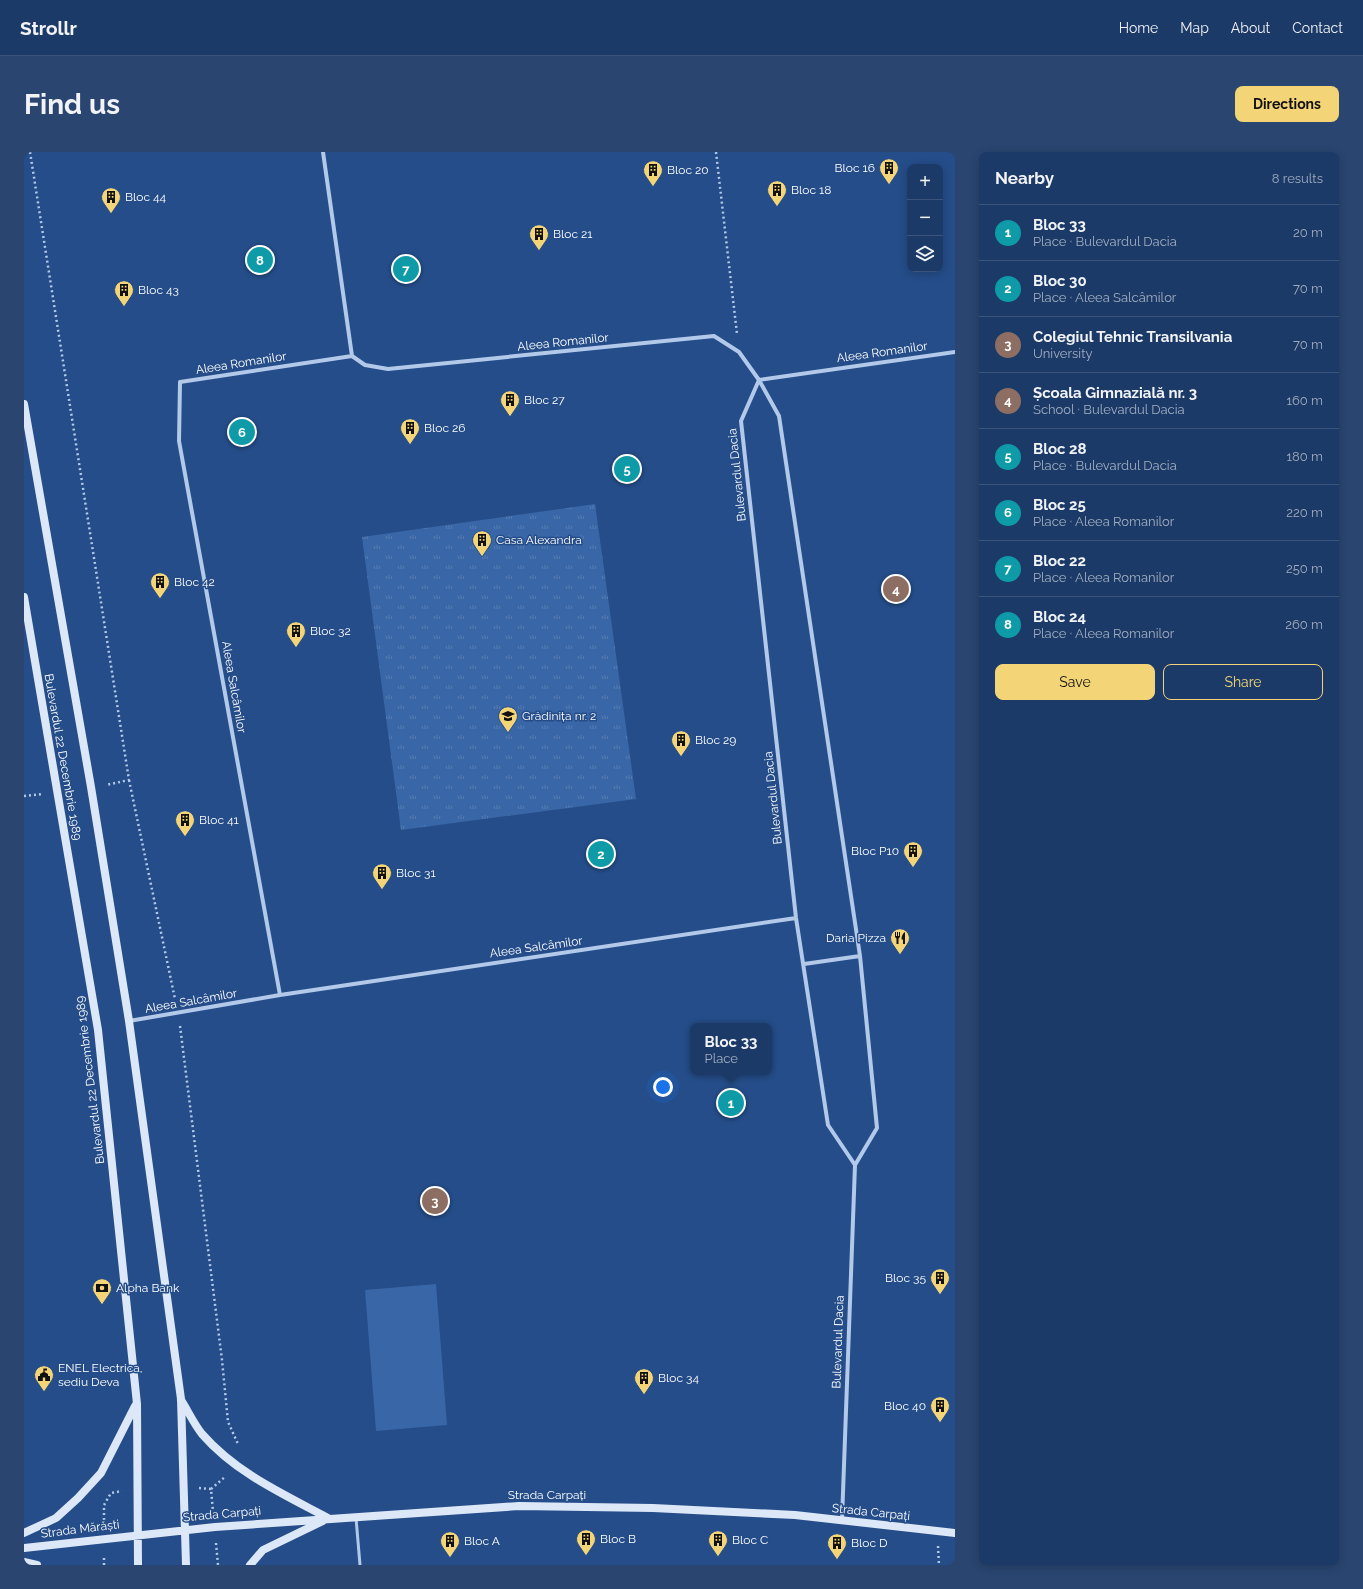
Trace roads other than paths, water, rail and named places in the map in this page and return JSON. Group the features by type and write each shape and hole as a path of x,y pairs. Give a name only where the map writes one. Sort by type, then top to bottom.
{"main road":[{"path":"24,404 92,787 130,1022 181,1399 186,1565"},
{"name":"Bulevardul 22 Decembrie 1989","path":"24,597 98,1030 137,1404 136,1489 138,1565"},
{"path":"181,1399 202,1433 231,1462 260,1482 329,1519"},
{"path":"24,1533 56,1518 102,1473 137,1404"},
{"name":"Strada Carpați","path":"138,1534 185,1529 519,1506 653,1508 795,1515 955,1533"},
{"path":"250,1565 263,1550 329,1519"},
{"name":"Strada Mărăști","path":"24,1548 138,1534"},
{"path":"24,1562 36,1565"}],"street":[{"path":"323,152 352,356"},
{"name":"Aleea Romanilor","path":"180,382 352,356 365,365 388,369 714,336 739,352 760,380 955,352"},
{"name":"Bulevardul Dacia","path":"760,380 741,421 796,918 828,1125 855,1165"},
{"name":"Bulevardul Dacia","path":"760,380 779,416 860,956 877,1128 855,1165 842,1520"},
{"name":"Aleea Salcâmilor","path":"180,382 179,441 280,995"},
{"name":"Aleea Salcâmilor","path":"130,1022 280,995 796,918"},
{"path":"804,964 860,956"}],"lane":[{"path":"356,1517 360,1565"}],"place":[{"name":"Bloc 16","path":"889,185"},
{"name":"Bloc 20","path":"653,187"},
{"name":"Bloc 18","path":"777,207"},
{"name":"Bloc 44","path":"111,214"},
{"name":"Bloc 21","path":"539,251"},
{"name":"Bloc 24","path":"260,260"},
{"name":"Bloc 22","path":"406,269"},
{"name":"Bloc 43","path":"124,307"},
{"name":"Bloc 27","path":"510,417"},
{"name":"Bloc 25","path":"242,432"},
{"name":"Bloc 26","path":"410,445"},
{"name":"Bloc 28","path":"627,469"},
{"name":"Casa Alexandra","path":"482,557"},
{"name":"Școala Gimnazială nr. 3","path":"896,589"},
{"name":"Bloc 42","path":"160,599"},
{"name":"Bloc 32","path":"296,648"},
{"name":"Grădinița nr. 2","path":"508,733"},
{"name":"Bloc 29","path":"681,757"},
{"name":"Bloc 41","path":"185,837"},
{"name":"Bloc 30","path":"601,854"},
{"name":"Bloc P10","path":"913,868"},
{"name":"Bloc 31","path":"382,890"},
{"name":"Daria Pizza","path":"900,955"},
{"name":"Bloc 33","path":"731,1103"},
{"name":"Colegiul Tehnic Transilvania","path":"435,1201"},
{"name":"Bloc 35","path":"940,1295"},
{"name":"Alpha Bank","path":"102,1305"},
{"name":"ENEL Electrica, sediu Deva","path":"44,1392"},
{"name":"Bloc 34","path":"644,1395"},
{"name":"Bloc 40","path":"940,1423"},
{"name":"Bloc B","path":"586,1556"},
{"name":"Bloc C","path":"718,1557"},
{"name":"Bloc A","path":"450,1558"},
{"name":"Bloc D","path":"837,1560"}]}
